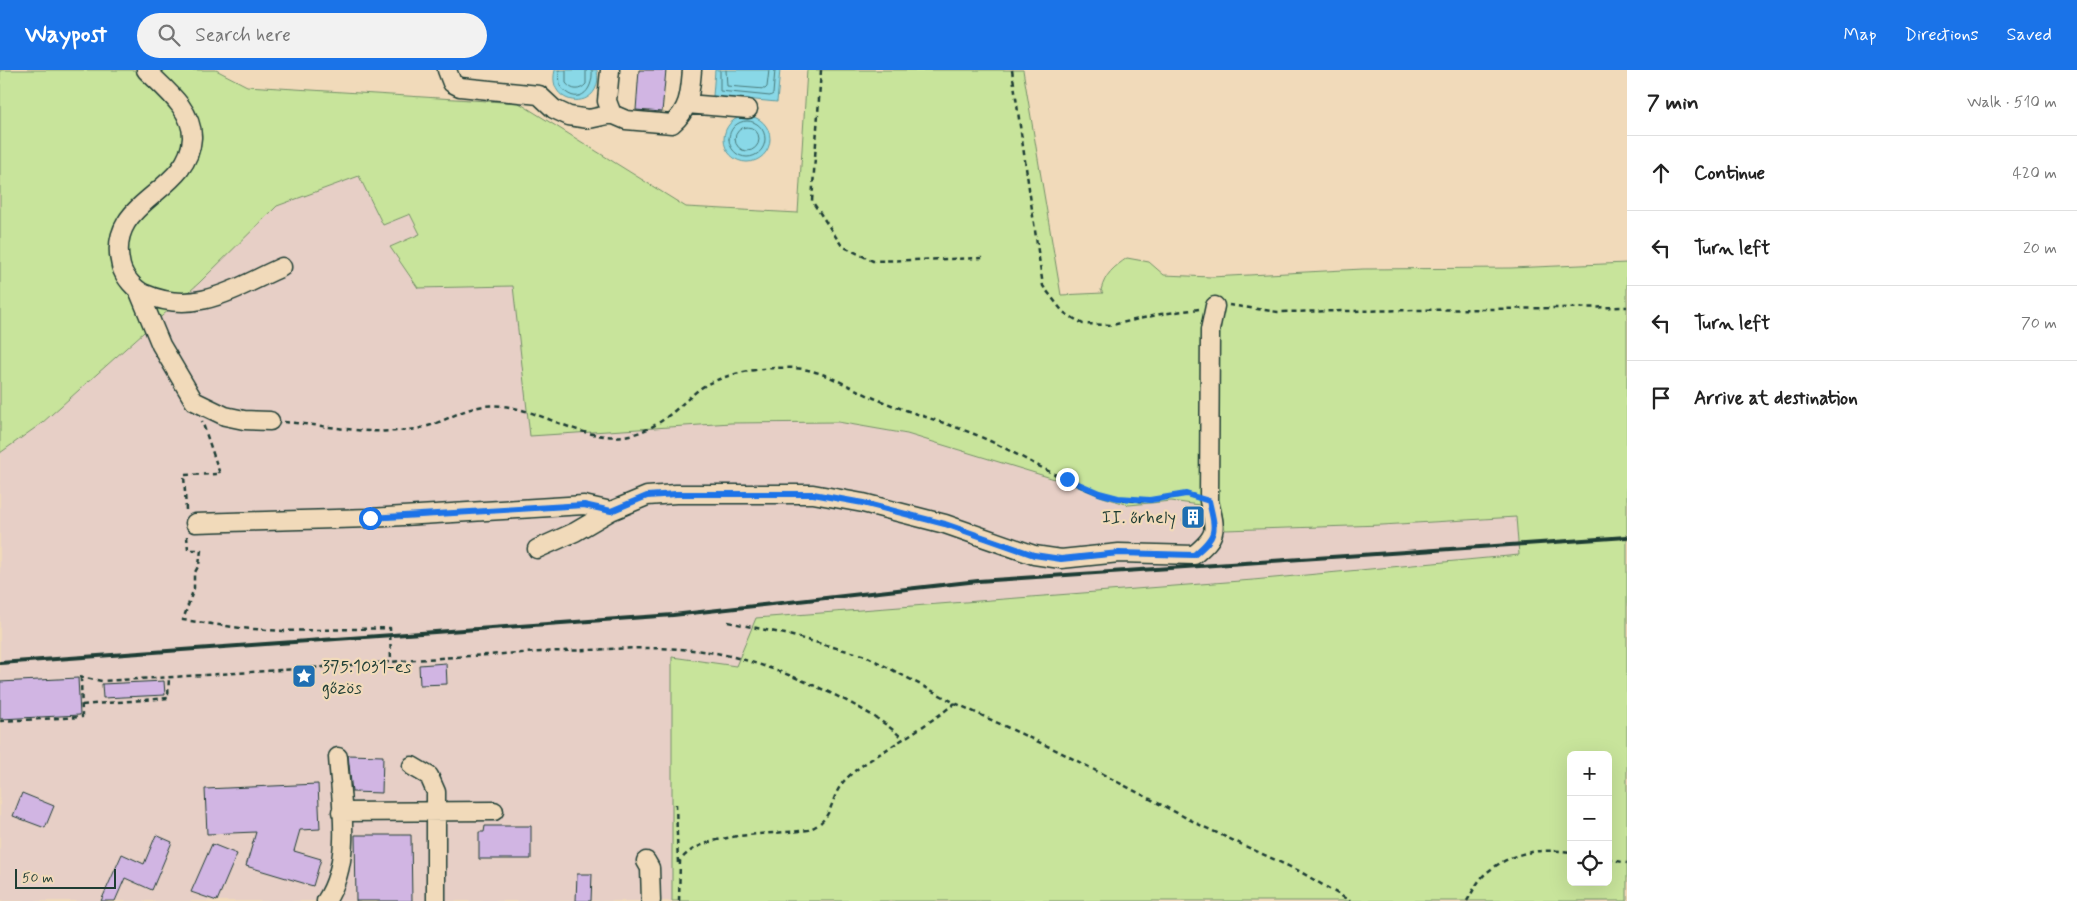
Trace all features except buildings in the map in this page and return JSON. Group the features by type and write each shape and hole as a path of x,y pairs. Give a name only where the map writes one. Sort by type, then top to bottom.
{"lane":[{"path":"146,70 176,99 190,123 192,137 189,152 176,175 134,211 123,226 118,254 122,272 139,292 160,345 194,401 225,416 244,420 270,421"},
{"path":"447,70 452,82 460,87 539,95 554,109 569,116 589,119 612,114 626,120 672,124 682,115 690,97 692,70"},
{"path":"610,70 607,101 612,114"},
{"path":"687,104 748,110"},
{"path":"139,292 158,300 188,304 214,298 282,267"},
{"path":"537,549 575,532 611,511 647,496 676,494 813,494 863,503 945,524 1034,555 1061,559 1119,553 1194,555 1212,540 1214,529 1209,501 1210,330 1215,306"},
{"path":"195,523 370,518 584,505 611,511"},
{"path":"326,901 336,886 342,848 338,757"},
{"path":"412,766 430,776 436,792 436,901"},
{"path":"341,812 494,811"},
{"path":"646,861 650,868 651,901"}],"path":[{"path":"821,70 812,201 842,246 873,261 985,258"},
{"path":"1012,70 1042,286 1063,312 1082,324 1112,325 1161,314 1236,304 1278,312 1627,307"},
{"path":"270,421 384,432 427,428 470,407 489,404 514,408 605,438 634,434 655,426 672,414 698,390 720,377 791,367 810,370 876,399 974,434 1099,493 1138,501 1186,494 1209,501"},
{"path":"184,475 220,474 194,401"},
{"path":"188,550 201,550 199,565 194,574 194,588 182,620 240,628 282,630 390,628 390,662"},
{"path":"728,622 785,634 866,656 955,703 1058,751 1202,826 1299,871 1350,901"},
{"path":"0,721 82,717 80,677 102,681 604,649 667,650 716,654 751,662 797,679 847,702 894,730 902,738"},
{"path":"82,705 168,698 169,677"},
{"path":"678,869 684,856 706,842 726,838 808,830 820,825 828,815 844,780 955,703"},
{"path":"676,804 679,901"},
{"path":"1467,901 1484,876 1516,854 1548,850 1567,852"},
{"path":"1612,860 1627,862"}],"shaded area":[{"path":"359,176 383,224 410,214 420,234 390,247 418,288 513,286 731,423 838,422 907,434 1071,484 1129,505 1171,501 1221,508 1225,530 1382,525 1516,516 1519,555 1253,580 736,666 672,657 672,901 0,901 0,453 42,423 199,283 277,206"}],"green space":[{"path":"0,70 216,70 247,86 519,103 686,207 798,213 807,70 1023,70 1061,295 1103,293 1101,290 1108,275 1127,258 1149,262 1164,275 1211,277 1363,269 1511,268 1627,263 1627,901 672,901 672,657 736,666 756,618 1253,580 1519,555 1516,517 1382,525 1225,530 1221,508 1171,501 1129,505 1071,484 907,434 838,422 731,423 530,436 513,286 418,288 390,247 420,234 410,214 383,225 359,176 277,206 199,283 42,423 0,453"}],"water":[{"path":"555,70 597,70 597,84 592,93 585,99 575,100 566,98 558,92 554,83"},
{"path":"715,70 780,70 777,102 713,96"},
{"path":"742,116 752,116 766,126 770,139 766,152 760,158 752,162 742,162 728,152 724,144 724,134 734,120"}],"railway":[{"path":"0,663 673,615 978,581 1627,537"}],"place":[{"name":"II. őrhely","path":"1193,517"},
{"name":"375.1031-es gőzös","path":"304,676"}],"route":[{"path":"370,518 584,505 611,511 647,496 676,494 813,494 863,503 945,524 1034,555 1061,559 1119,553 1194,555 1212,540 1214,529 1209,501 1186,494 1138,501 1118,498 1099,493 1067,479"}]}
